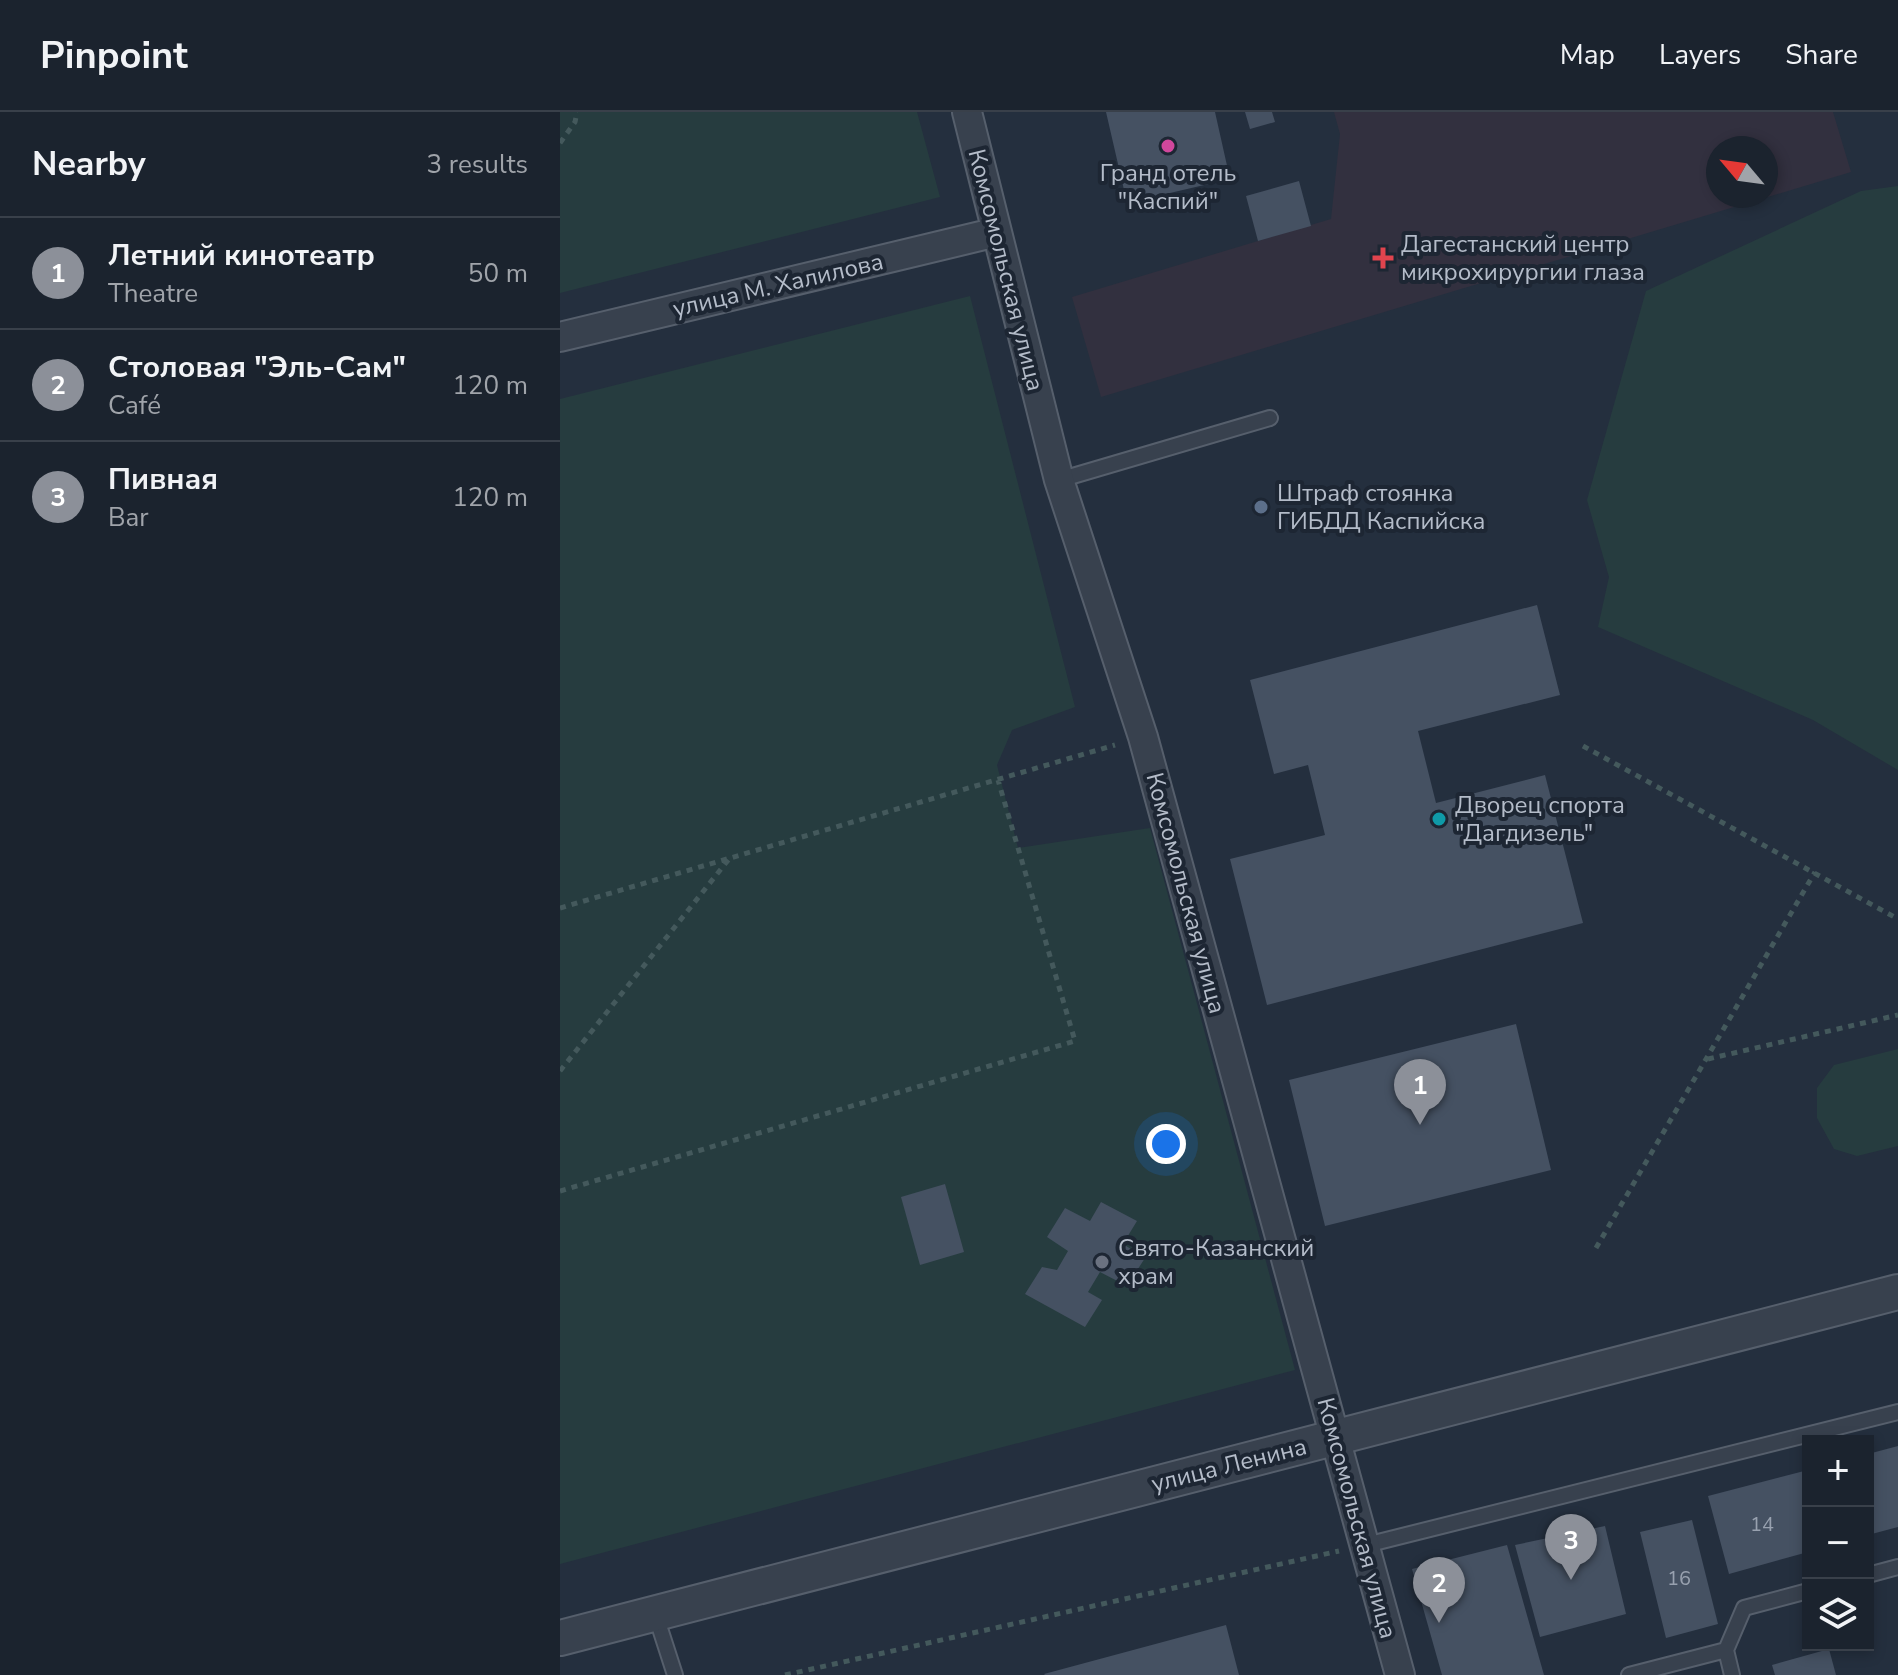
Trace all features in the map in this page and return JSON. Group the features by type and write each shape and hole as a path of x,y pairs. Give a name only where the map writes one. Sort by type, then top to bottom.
{"street":[{"name":"Комсомольская улица","path":"967,112 1059,480 1143,737 1400,1675"},
{"name":"улица М. Халилова","path":"560,337 997,232"},
{"name":"улица Ленина","path":"560,1638 1898,1292"}],"lane":[{"path":"1059,480 1270,418"},
{"path":"1366,1545 1898,1412"},
{"path":"1874,1573 1898,1567"},
{"path":"1732,1675 1726,1650 1744,1608 1802,1593"},
{"path":"655,1613 675,1675"},
{"path":"1629,1675 1726,1650"}],"path":[{"path":"560,143 575,122 577,112"},
{"path":"560,908 1143,737"},
{"path":"1583,746 1898,919"},
{"path":"560,1191 1075,1041 998,780"},
{"path":"560,1071 729,858"},
{"path":"1596,1248 1815,872"},
{"path":"1706,1059 1898,1015"},
{"path":"785,1675 1366,1545"}],"shaded area":[{"name":"Дагестанский центр микрохирургии глаза","path":"1334,112 1833,112 1851,172 1778,194 1778,136 1706,136 1706,208 1731,208 1101,397 1072,297 1331,219 1340,134"}],"green space":[{"path":"560,112 917,112 940,197 560,293"},
{"path":"1898,186 1898,770 1813,720 1598,627 1609,577 1587,500 1646,291 1861,191"},
{"path":"970,296 1075,707 1012,730 997,765 1018,848 1150,828 1295,1370 560,1564 560,399"},
{"path":"1898,1049 1898,1146 1857,1156 1834,1149 1817,1118 1817,1088 1834,1065"}],"building":[{"name":"Гранд отель \"Каспий\"","path":"1106,112 1215,112 1230,179 1127,203"},
{"path":"1245,112 1272,112 1275,122 1250,129"},
{"path":"1299,181 1311,226 1258,241 1246,196"},
{"name":"Дворец спорта \"Дагдизель\"","path":"1537,605 1560,695 1418,731 1436,803 1545,775 1583,923 1267,1005 1230,859 1325,835 1308,765 1274,774 1250,680"},
{"path":"1516,1024 1551,1170 1325,1226 1289,1080"},
{"path":"945,1184 964,1252 920,1265 901,1197"},
{"name":"Свято-Казанский храм","path":"1101,1202 1137,1221 1123,1244 1145,1258 1127,1286 1100,1272 1088,1292 1102,1300 1085,1327 1025,1294 1042,1267 1057,1270 1068,1251 1047,1237 1065,1208 1090,1221"},
{"path":"1898,1446 1898,1527 1874,1533 1874,1507 1874,1452"},
{"path":"1802,1472 1802,1554 1729,1574 1708,1496"},
{"path":"1692,1520 1718,1624 1666,1638 1640,1532"},
{"path":"1605,1526 1626,1614 1540,1637 1515,1545"},
{"path":"1507,1545 1544,1675 1442,1675 1412,1569"},
{"path":"1226,1625 1239,1675 1044,1674"},
{"path":"1830,1651 1836,1675 1775,1675 1772,1665"}],"place":[{"name":"Гранд отель \"Каспий\"","path":"1168,146"},
{"name":"Дагестанский центр микрохирургии глаза","path":"1383,258"},
{"name":"Штраф стоянка ГИБДД Каспийска","path":"1261,507"},
{"name":"Дворец спорта \"Дагдизель\"","path":"1439,819"},
{"name":"Летний кинотеатр","path":"1420,1125"},
{"name":"Свято-Казанский храм","path":"1102,1262"},
{"name":"Пивная","path":"1571,1580"},
{"name":"Столовая \"Эль-Сам\"","path":"1439,1623"}]}
